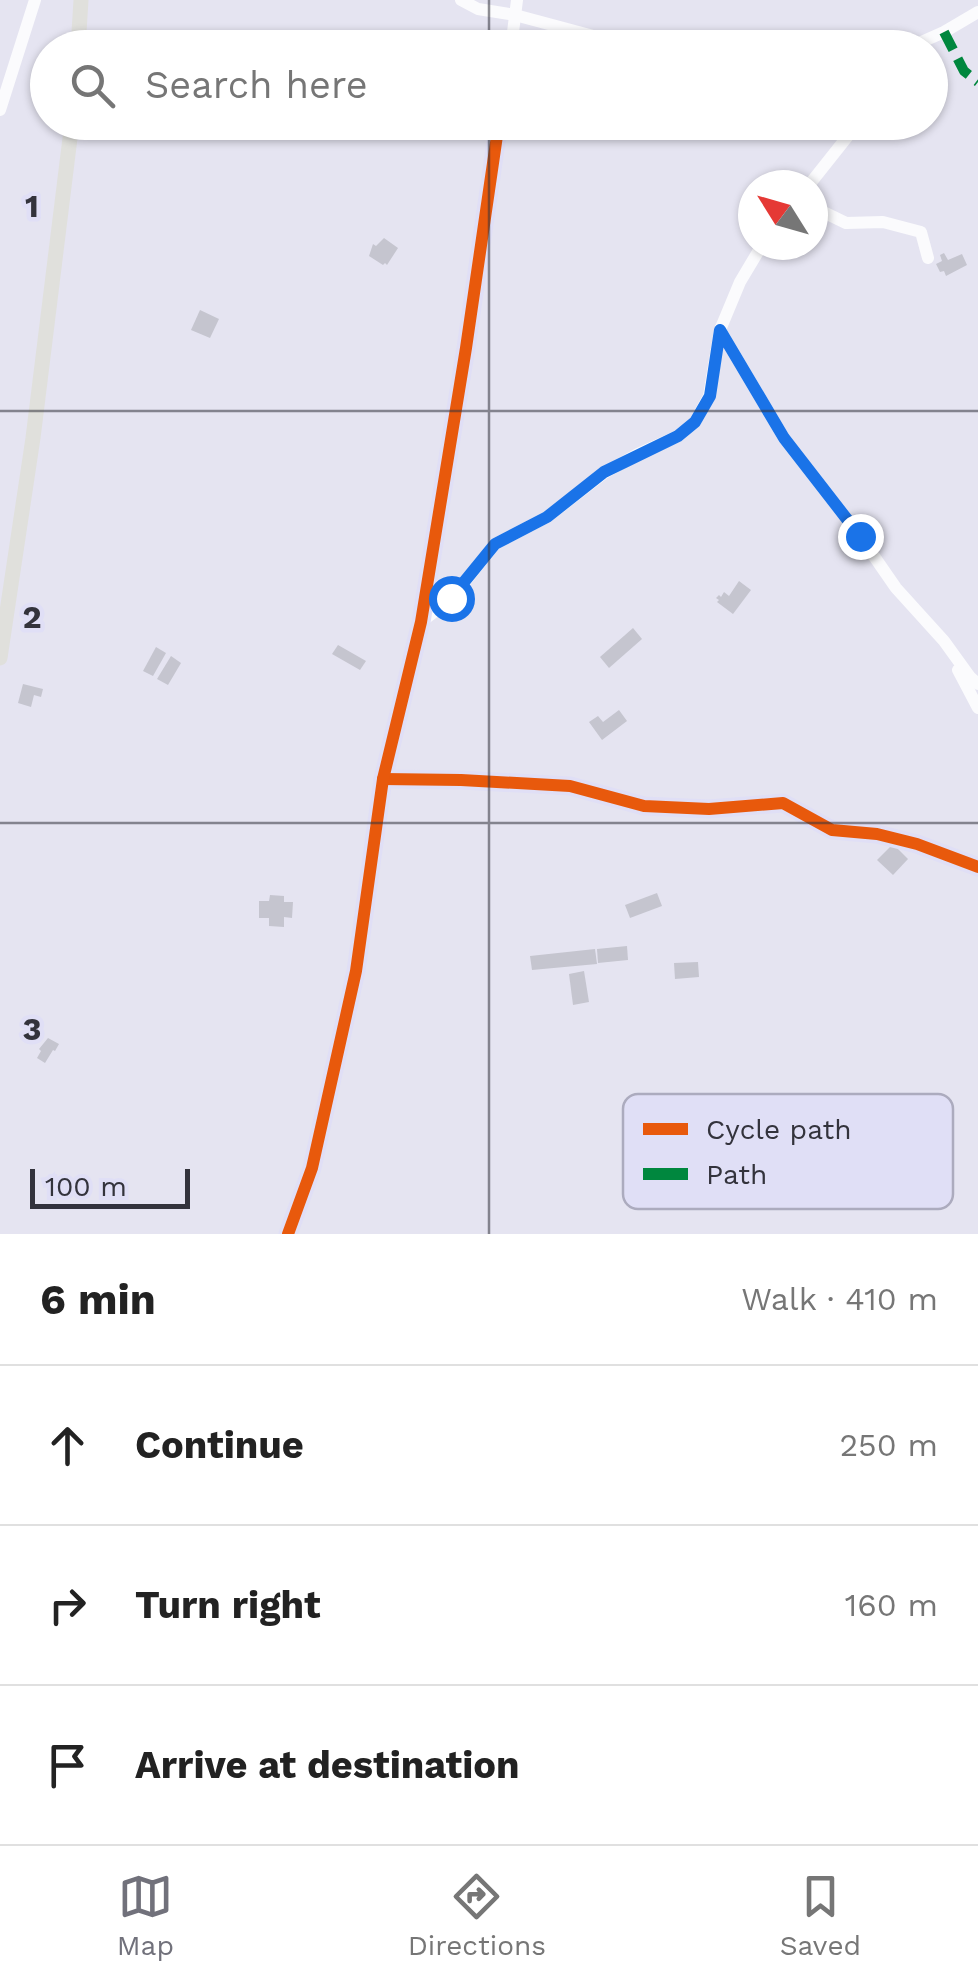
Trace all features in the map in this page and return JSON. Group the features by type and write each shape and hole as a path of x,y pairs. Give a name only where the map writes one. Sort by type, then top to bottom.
{"main road":[{"path":"79,30 81,0"},
{"path":"0,658 33,438 70,140"}],"street":[{"path":"0,110 34,0"},
{"path":"461,0 478,9 571,30"},
{"path":"513,30 517,0"},
{"path":"947,30 978,12"},
{"path":"288,1234 312,1168 356,971 383,778 420,622 497,140"},
{"path":"821,170 845,140"},
{"path":"828,215 846,224 883,222 921,232 928,258"},
{"path":"420,622 451,598 495,544 547,517 604,472 678,436 695,422 710,396 720,330 753,260"},
{"path":"720,330 784,438 896,588 978,684"},
{"path":"944,640 978,708"},
{"path":"383,778 570,786 644,806 709,809 783,802 832,830 876,834 917,844 978,866"}],"building":[{"path":"384,238 398,248 387,265 369,256 373,244 376,246"},
{"path":"944,253 948,260 962,254 967,265 946,276 936,264 942,261 940,255"},
{"path":"200,310 219,319 210,338 191,330"},
{"path":"739,581 751,590 733,614 716,598 724,592 729,596"},
{"path":"633,628 642,639 609,668 600,657"},
{"path":"338,645 366,661 360,670 332,654"},
{"path":"156,647 166,653 153,676 143,671"},
{"path":"171,656 181,663 168,685 157,679"},
{"path":"23,684 43,689 41,697 34,695 31,707 18,703"},
{"path":"619,710 627,721 602,740 589,722 598,716 603,722"},
{"path":"893,844 908,859 893,875 877,860"},
{"path":"657,893 662,906 630,918 625,905"},
{"path":"270,895 284,896 284,902 293,902 292,918 284,917 284,927 269,926 269,918 259,918 259,901 269,901"},
{"path":"627,946 628,960 598,963 597,949"},
{"path":"595,949 597,964 532,970 530,956"},
{"path":"698,962 699,977 675,979 674,963"},
{"path":"584,971 589,1002 573,1005 569,974"},
{"path":"48,1038 59,1044 45,1063 37,1058"}],"marked path":[{"path":"948,40 964,71 978,82"}],"cycle path":[{"path":"288,1234 312,1168 356,971 383,779 421,622 496,140"},
{"path":"383,779 570,786 644,806 709,809 783,803 832,830 877,834 917,844 978,867"}],"route":[{"path":"451,598 495,544 547,517 604,472 678,436 695,422 710,396 720,330 784,438 860,536"}]}
